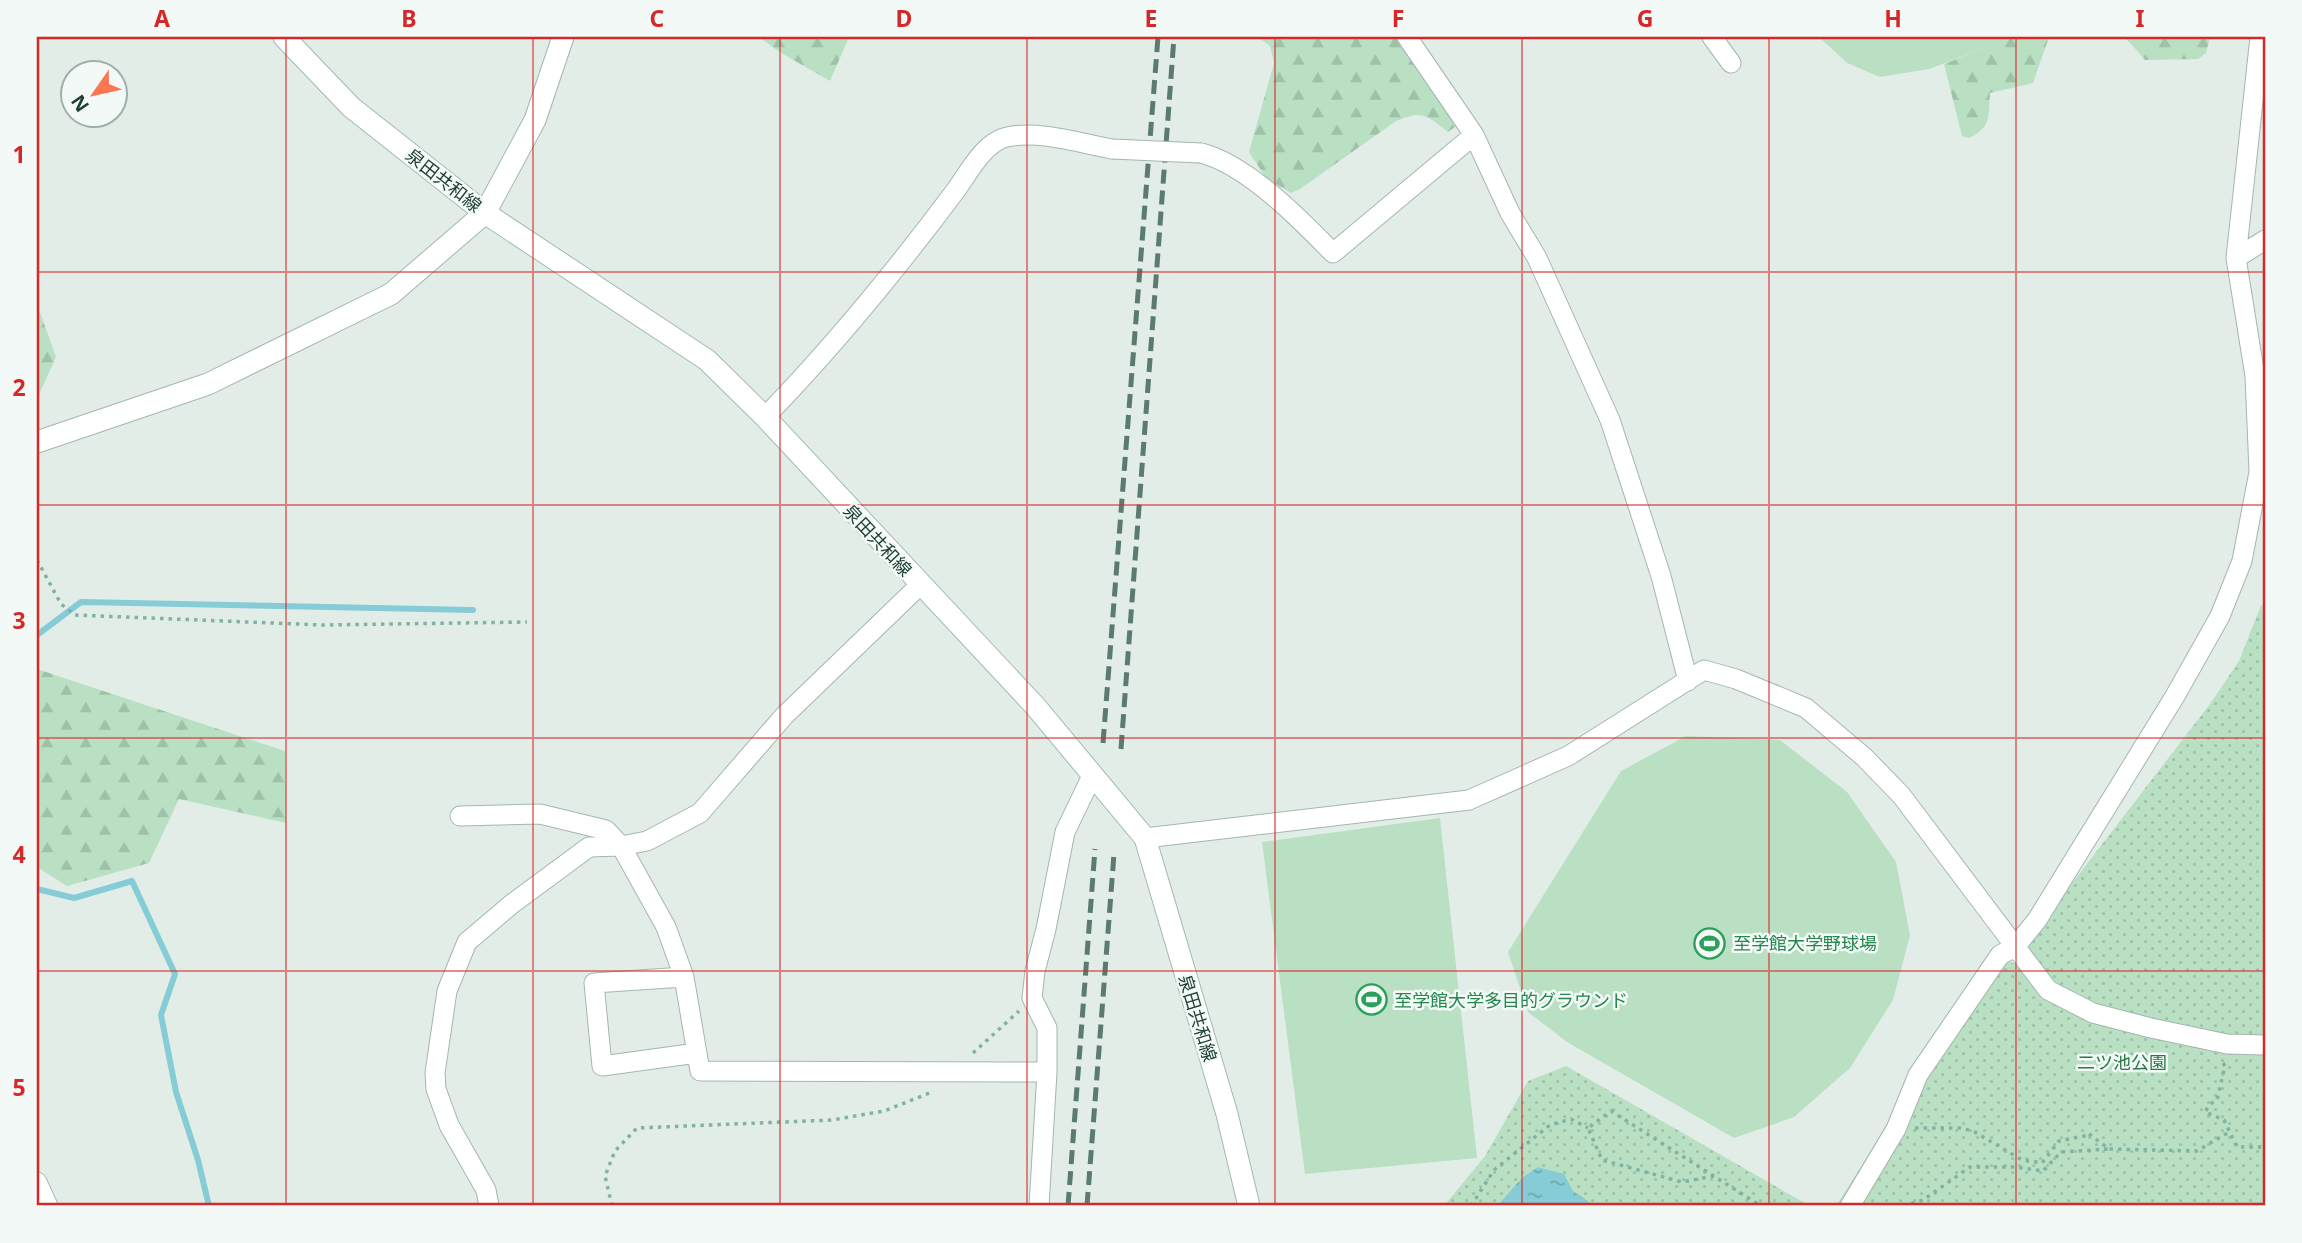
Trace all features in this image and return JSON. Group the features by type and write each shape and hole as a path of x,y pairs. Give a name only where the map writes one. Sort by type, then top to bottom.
{"main road":[{"name":"泉田共和線","path":"284,37 351,107 485,213 707,360 765,417 1036,707 1144,838 1227,1114 1249,1206"},
{"path":"37,442 208,384 391,294 485,213 535,120 563,37"}],"street":[{"path":"1407,37 1474,135 1510,213 1537,258 1610,420 1661,576 1688,681"},
{"path":"1712,37 1731,63"},
{"path":"1850,1206 1896,1129 1918,1075 2000,955 2015,947 2037,920 2175,696 2220,616 2242,561 2259,472 2255,376 2236,258 2260,37"},
{"path":"765,417 912,248 986,149 1005,137 1045,136 1112,149 1201,153 1219,158 1292,210 1333,253 1474,135"},
{"path":"2236,258 2265,240"},
{"path":"489,1206 486,1190 449,1125 436,1088 435,1073 447,991 467,942 513,903 589,847 621,846 648,841 700,813 784,716 920,585"},
{"path":"1144,838 1469,800 1568,756 1704,670 1736,679 1806,708 1864,757 1901,795 2049,989 2093,1013 2227,1044 2265,1045"},
{"path":"1039,1206 1047,1028 1032,999 1035,971 1065,832 1092,776"},
{"path":"460,816 540,814 606,830 621,846 666,927 684,977 700,1071 1047,1072"},
{"path":"684,977 594,984 602,1066 697,1053"},
{"path":"37,1182 48,1206"}],"path":[{"path":"37,560 61,604 75,615 322,625 527,622"},
{"path":"612,1206 605,1176 615,1151 637,1128 845,1118 884,1111 929,1094 1032,999"},
{"path":"2227,1044 2219,1052 2225,1066 2217,1100 2210,1104 2205,1112 2224,1120 2237,1147 2265,1147"},
{"path":"1587,1128 1611,1111 1761,1206"},
{"path":"1471,1206 1494,1170 1550,1125 1571,1119 1587,1128 1602,1160 1682,1182 1714,1176"},
{"path":"1896,1129 1961,1128 1973,1131 2022,1160 2042,1163 2059,1141 2089,1135 2109,1149"},
{"path":"1903,1206 1923,1200 1970,1167 2015,1167 2043,1171 2061,1152 2109,1149 2197,1151 2230,1132"}],"green space":[{"path":"759,37 849,37 830,81"},
{"path":"1258,37 1400,37 1455,117 1455,127 1448,132 1429,118 1418,115 1396,121 1291,193 1266,178 1249,152 1274,63 1270,46"},
{"path":"1819,37 1991,37 1982,49 1929,69 1880,77 1847,63"},
{"path":"1991,37 2049,37 2033,83 1990,93 1989,115 1985,125 1969,138 1962,136 1944,64 1982,49"},
{"path":"2125,37 2210,37 2206,53 2198,59 2145,60"},
{"path":"37,304 56,357 37,399"},
{"name":"二ツ池公園","path":"2261,605 2265,608 2265,1206 1836,1206 1994,958 2017,964 2033,934 2210,704 2239,661"},
{"path":"37,669 285,751 286,823 179,799 149,863 67,886 37,867"},
{"name":"至学館大学野球場","path":"1686,736 1780,740 1847,792 1896,862 1910,935 1893,1000 1850,1068 1794,1117 1734,1138 1567,1042 1528,1012 1508,952 1621,771"},
{"name":"至学館大学多目的グラウンド","path":"1440,818 1477,1158 1305,1174 1262,842"},
{"path":"1566,1066 1810,1206 1444,1206 1485,1156 1528,1081"}],"water":[{"path":"1538,1167 1564,1174 1573,1191 1595,1206 1497,1206 1523,1177"}],"waterway":[{"path":"37,635 81,602 473,610"},
{"path":"37,889 74,898 132,881 175,974 161,1015 176,1092 198,1160 209,1206"}],"railway":[{"path":"1103,743 1158,37"},
{"path":"1121,749 1174,37"},
{"path":"1068,1206 1095,849"},
{"path":"1087,1206 1114,854"}],"place":[{"name":"至学館大学野球場","path":"1710,943"},
{"name":"至学館大学多目的グラウンド","path":"1371,1000"}]}
